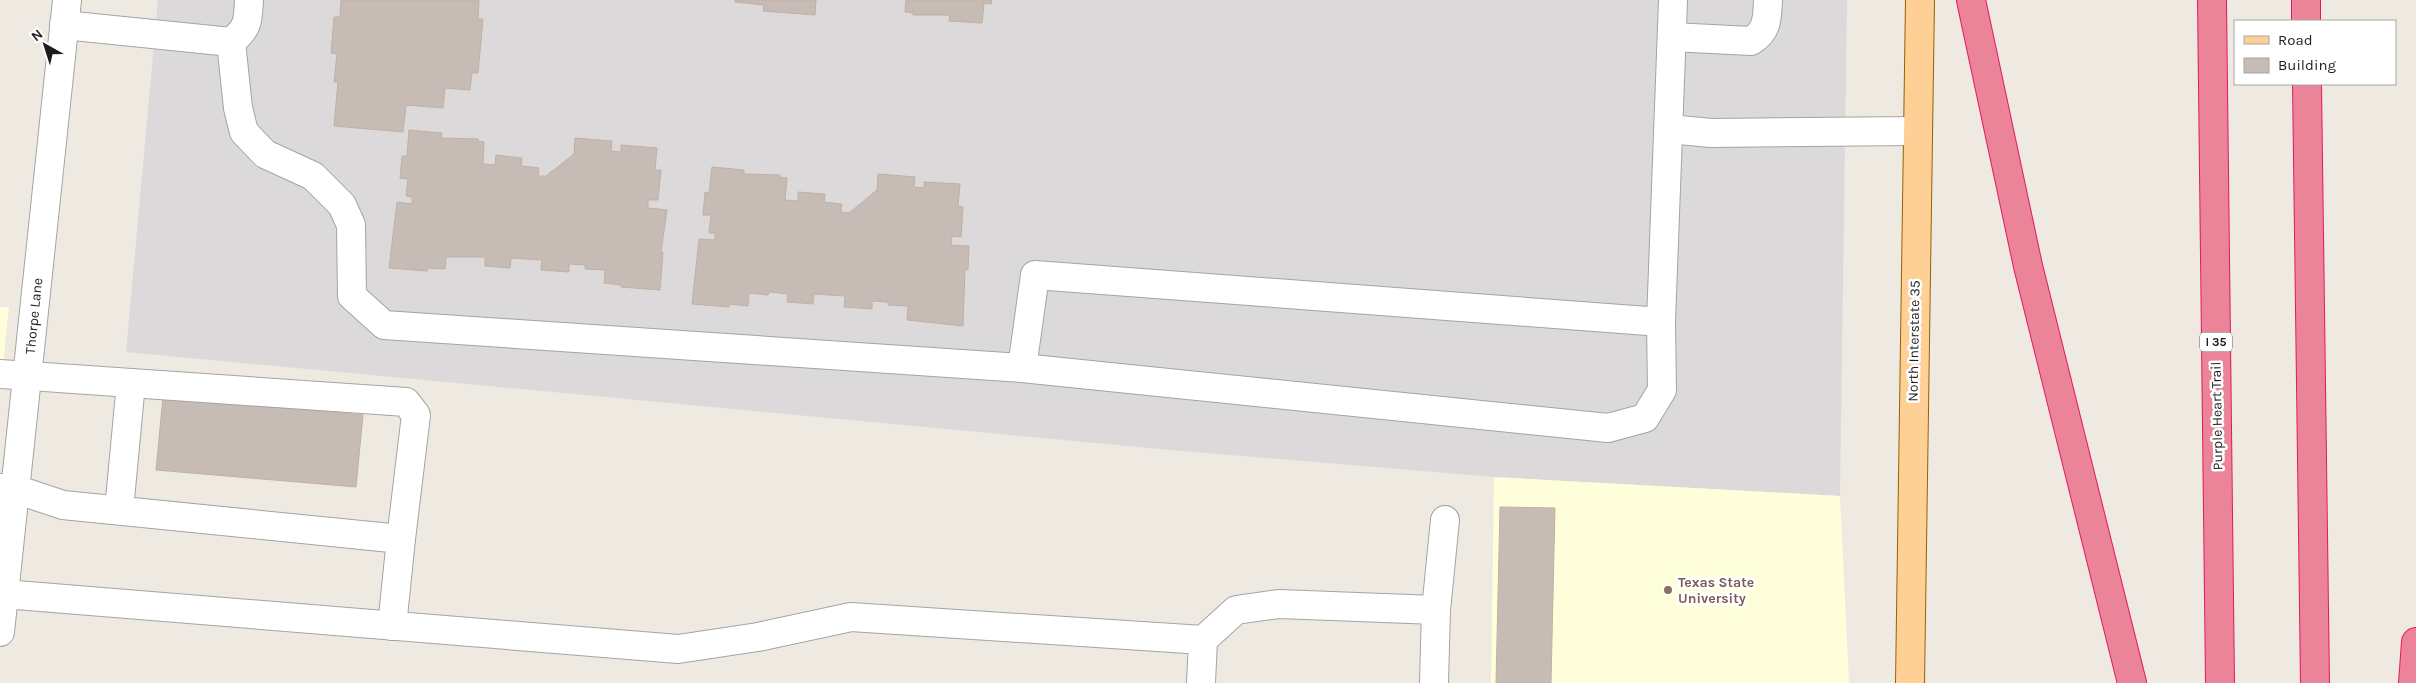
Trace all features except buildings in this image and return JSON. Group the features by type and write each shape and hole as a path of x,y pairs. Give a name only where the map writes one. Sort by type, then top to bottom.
{"highway":[{"path":"1971,0 2028,266 2132,683"},
{"name":"Purple Heart Trail","path":"2212,0 2220,683"},
{"path":"2306,0 2306,20"},
{"path":"2307,85 2315,683"},
{"path":"2413,683 2416,642"}],"main road":[{"name":"North Interstate 35","path":"1910,683 1920,0"}],"street":[{"path":"66,13 231,42 243,32 247,24 249,0"},
{"path":"231,42 238,108 244,132 265,154 312,176 342,205 351,225 352,296 384,324 1022,368 1608,428 1645,418 1662,390 1661,322 1673,0"},
{"path":"1672,38 1751,41 1761,35 1766,24 1768,0"},
{"name":"Thorpe Lane","path":"0,632 4,594 3,567 8,488 27,376 66,13"},
{"path":"1669,129 1711,132 1917,132"},
{"path":"1022,368 1035,275 1661,322"},
{"path":"0,374 406,402 416,415 392,626"},
{"path":"120,510 130,383"},
{"path":"8,488 63,505 401,539"},
{"path":"1434,683 1436,610 1445,520"},
{"path":"4,594 678,649 758,637 851,617 1203,640"},
{"path":"1201,683 1203,640 1236,610 1279,604 1436,610"}],"shaded area":[{"path":"158,0 1847,0 1840,496 1494,477 1170,450 126,352"},
{"path":"0,307 9,307 0,393"},
{"name":"Texas State University","path":"1494,477 1840,496 1849,683 1491,683"}],"place":[{"name":"Texas State University","path":"1668,590"}]}
